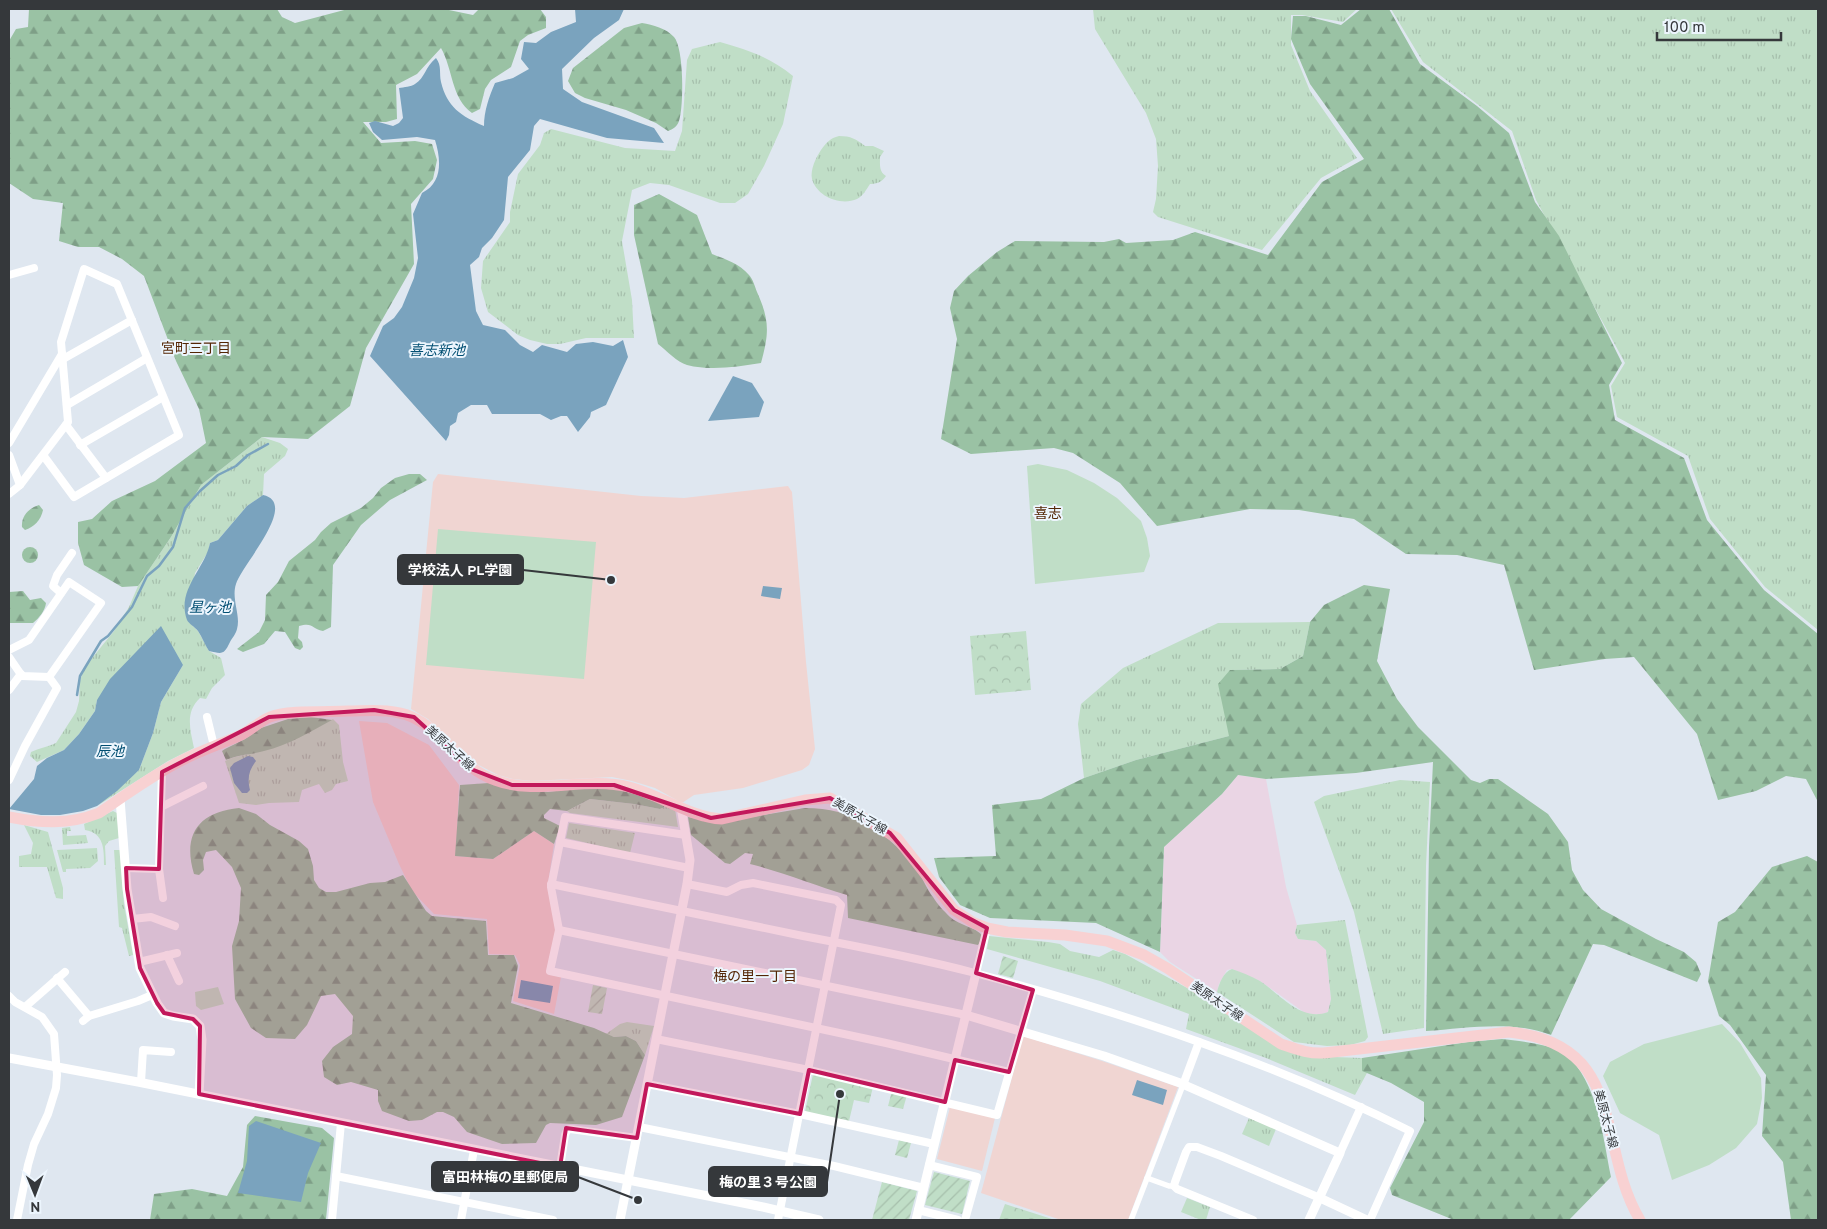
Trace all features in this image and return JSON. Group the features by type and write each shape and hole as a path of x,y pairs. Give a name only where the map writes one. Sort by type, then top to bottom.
{"main road":[{"name":"美原太子線","path":"9,817 34,822 77,820 99,813 186,758 246,732 269,717 374,710 399,712 414,718 427,726 471,768 495,780 512,785 531,787 601,784 629,787 695,814 711,818 722,818 805,800 830,798 897,838 954,910 974,923 1007,932 1084,937 1107,941 1144,955 1167,968 1281,1044 1305,1052 1324,1053 1509,1032 1530,1035 1549,1041 1577,1060 1598,1086 1606,1108 1614,1149 1626,1190 1640,1220"}],"street":[{"path":"9,275 34,268"},
{"path":"9,494 20,485 68,422 61,342 84,269 117,284 179,435 74,497 43,455"},
{"path":"9,443 62,356 132,320"},
{"path":"67,405 147,358"},
{"path":"80,445 163,397"},
{"path":"9,424 17,430"},
{"path":"66,426 106,478"},
{"path":"9,455 20,485"},
{"path":"62,592 53,586 56,575 72,553"},
{"path":"9,650 29,640 69,582 101,602 49,677"},
{"path":"9,657 22,676 49,677"},
{"path":"9,690 21,674"},
{"path":"9,780 12,763 25,746 57,688 49,677"},
{"path":"207,717 214,746"},
{"path":"162,772 159,869 163,898"},
{"path":"161,807 203,786"},
{"path":"120,799 132,920 139,962 152,995 164,1012 168,1015 193,1019 200,1026 202,1040 199,1094"},
{"path":"620,1220 687,884 690,860 681,807"},
{"path":"686,835 565,818 552,884 559,930 550,971 817,1030 886,1043 1009,1072"},
{"path":"560,842 689,868"},
{"path":"126,868 159,869"},
{"path":"687,884 727,892 741,885 753,882 840,902 841,910 835,942 779,1216"},
{"path":"552,884 900,955 976,973 1108,1011 1199,1042 1361,1106 1410,1131 1368,1220 1260,1172 1197,1147 1189,1147 1186,1152 1174,1186"},
{"path":"132,920 151,917 175,926"},
{"path":"916,1220 987,928"},
{"path":"559,930 966,1014 1104,1056 1182,1085 1340,1153"},
{"path":"139,962 177,953"},
{"path":"167,955 179,981"},
{"path":"25,1007 65,972"},
{"path":"57,978 86,1018 152,995"},
{"path":"656,1039 809,1070 996,1115 1033,990"},
{"path":"9,996 15,1002 42,1017 54,1034 56,1066 56,1088 48,1114 34,1144 17,1220"},
{"path":"157,1051 158,1041"},
{"path":"1132,1220 1199,1042"},
{"path":"141,1082 143,1050 171,1052"},
{"path":"9,1058 141,1082 560,1167 779,1216 819,1220"},
{"path":"647,1084 800,1114 934,1144"},
{"path":"1309,1220 1361,1106"},
{"path":"332,1220 341,1123"},
{"path":"639,1127 924,1188"},
{"path":"560,1167 567,1130 637,1138"},
{"path":"461,1220 474,1150"},
{"path":"930,1165 977,1178 965,1220"},
{"path":"336,1176 553,1220"},
{"path":"1147,1178 1174,1186 1177,1189 1253,1220"},
{"path":"918,1210 958,1220"}],"highlighted area":[{"path":"374,710 414,717 471,769 512,785 614,785 711,818 830,798 890,833 954,910 987,928 976,973 1033,990 1009,1072 955,1060 945,1102 809,1070 800,1114 647,1084 637,1138 566,1128 560,1167 199,1094 200,1026 193,1019 164,1013 157,1003 140,968 127,889 126,868 159,869 162,772 269,717"}],"shaded area":[{"path":"438,474 641,496 684,498 788,486 792,492 815,749 809,765 802,770 743,788 694,795 682,803 655,788 612,777 532,781 498,775 475,763 428,719 411,709 433,482"},
{"path":"359,721 387,723 429,745 459,785 456,856 493,859 534,831 554,844 548,883 556,928 547,974 561,977 554,1014 513,1001 520,965 515,955 489,954 487,919 434,914 412,891 373,802"},
{"path":"1238,775 1266,779 1286,887 1297,925 1295,933 1298,939 1316,941 1326,950 1331,999 1328,1012 1320,1015 1305,1013 1260,981 1232,969 1227,970 1217,992 1170,962 1160,952 1164,847 1222,794"},
{"path":"1023,1036 1178,1087 1128,1220 1061,1220 981,1193"},
{"path":"950,1107 995,1118 982,1171 937,1159"}],"green space":[{"path":"29,9 277,9 282,17 295,23 348,9 444,9 473,15 479,9 540,9 546,17 546,28 528,35 520,41 511,67 491,80 485,89 480,109 472,113 465,107 456,91 441,48 417,74 396,85 397,119 386,122 363,122 381,143 415,141 432,144 437,160 433,179 411,204 414,264 366,348 350,406 308,439 262,437 201,485 171,537 138,586 122,587 84,565 78,543 78,522 92,519 112,501 155,481 206,443 199,409 176,361 144,276 122,259 99,247 78,247 59,241 63,203 33,199 9,183 9,41 16,29 28,27"},
{"path":"1093,9 1357,9 1343,22 1291,15 1291,45 1310,91 1357,158 1321,178 1262,250 1158,217 1153,212 1156,199 1158,166 1156,139 1146,113 1095,29"},
{"path":"1361,9 1389,9 1420,64 1477,106 1509,133 1535,202 1559,236 1622,363 1609,385 1615,420 1684,458 1707,520 1764,590 1818,634 1818,802 1806,779 1786,776 1756,791 1718,800 1697,734 1634,657 1605,659 1534,670 1504,565 1457,555 1406,554 1354,519 1299,510 1250,509 1157,526 1120,483 1073,453 1054,448 971,454 941,439 957,339 950,308 954,291 968,276 997,252 1015,241 1104,242 1119,239 1126,243 1173,240 1195,232 1268,255 1322,182 1364,159 1310,84 1291,39 1293,16 1306,16 1341,25"},
{"path":"1391,9 1818,9 1818,630 1765,587 1710,519 1688,456 1617,417 1611,386 1625,363 1536,200 1512,131 1423,62"},
{"path":"642,23 659,27 671,34 677,43 680,53 682,78 681,114 677,125 668,131 656,123 626,110 585,98 575,93 568,81 573,68 624,28"},
{"path":"720,42 758,55 776,64 793,76 783,124 764,166 748,194 735,203 720,203 669,185 650,183 632,190 622,241 632,300 634,338 586,338 560,344 547,344 518,335 488,312 481,288 483,261 510,222 510,212 518,174 540,145 544,133 551,129 625,148 675,151 682,131 687,60 692,49"},
{"path":"839,136 850,137 865,146 873,146 884,151 880,157 880,165 882,172 886,176 875,184 870,184 861,196 851,201 837,200 824,195 819,191 812,179 815,160 819,153 828,141"},
{"path":"659,194 697,215 712,254 737,265 752,279 764,311 767,327 766,343 761,363 724,368 696,367 680,361 658,344 634,235 634,205"},
{"path":"262,437 280,443 288,449 285,456 264,474 263,495 247,506 218,540 210,543 208,552 195,573 188,621 198,631 209,651 221,658 225,675 212,688 206,699 200,698 192,709 190,721 194,748 168,761 97,806 139,770 153,733 161,702 183,665 97,700 95,711 79,734 64,750 37,762 30,756 31,752 56,743 76,712 79,701 80,681 84,668 114,631 129,607 138,586 171,537 201,485"},
{"path":"1038,464 1067,470 1094,483 1117,498 1141,521 1147,538 1150,556 1144,572 1035,584 1027,466"},
{"path":"409,474 420,474 427,480 390,500 361,525 333,565 331,627 323,631 310,625 299,626 298,638 302,642 303,647 300,650 295,648 285,632 275,631 264,644 243,652 237,649 259,632 265,620 266,595 278,582 289,561 315,540 331,523 361,508 381,488 395,478"},
{"path":"39,505 43,510 41,517 34,525 25,530 22,527 24,516 29,510"},
{"path":"438,529 596,542 584,679 426,665"},
{"path":"30,547 36,549 38,555 36,561 30,563 24,561 22,555 24,549"},
{"path":"1364,585 1390,589 1377,661 1397,699 1418,727 1471,780 1480,783 1489,779 1498,779 1548,814 1568,842 1572,870 1583,890 1601,909 1684,952 1696,962 1701,974 1697,982 1604,945 1593,944 1551,1035 1536,1030 1505,1026 1426,1031 1429,847 1433,762 1356,773 1266,779 1238,775 1222,794 1164,847 1160,952 1096,923 990,918 960,905 939,877 934,858 996,856 992,805 1041,799 1084,778 1136,760 1229,736 1218,684 1230,670 1280,669 1303,656 1310,622 1324,605"},
{"path":"23,591 30,600 41,598 46,603 44,609 33,623 9,623 9,592"},
{"path":"1310,622 1303,656 1280,669 1230,670 1229,736 1136,760 1084,778 1078,724 1081,704 1123,668 1218,623"},
{"path":"1026,631 1031,690 975,695 970,636"},
{"path":"311,717 332,720 299,738 259,752 226,760 222,751 261,728 288,719"},
{"path":"333,719 339,725 343,762 348,781 336,784 332,790 325,793 319,784 302,790 299,802 256,805 239,803 225,761 283,743"},
{"path":"1400,780 1430,782 1426,866 1424,1028 1383,1034 1354,912 1314,802 1324,796"},
{"path":"489,783 514,789 548,792 581,788 617,789 664,803 664,807 660,809 590,799 567,811 550,809 544,815 544,818 560,826 554,844 534,831 493,859 455,856 460,785"},
{"path":"590,799 660,809 664,807 664,803 675,809 678,827 570,813 567,811"},
{"path":"239,808 256,814 270,825 299,841 308,849 313,866 314,880 319,888 326,892 336,892 370,883 385,882 403,875 426,911 432,916 486,921 488,955 514,955 518,966 511,1003 594,1028 614,1037 626,1036 636,1041 645,1055 622,1117 596,1125 550,1123 546,1125 536,1143 502,1144 467,1132 454,1117 443,1112 437,1112 422,1120 409,1121 382,1111 378,1101 378,1090 351,1082 337,1085 324,1077 322,1061 333,1047 352,1034 353,1016 335,994 321,996 307,1025 295,1039 266,1038 251,1028 235,999 232,946 239,921 241,888 232,867 216,850 206,852 203,860 204,870 199,875 194,874 190,847 192,837 204,820 213,814"},
{"path":"805,808 838,812 853,817 880,832 915,867 928,890 948,915 983,936 978,945 848,918 847,895 750,864 753,854 745,853 730,864 725,863 691,835 688,817 716,823"},
{"path":"113,811 117,813 119,838 109,841 105,846 106,865 104,865 102,843 96,834 85,830 84,824"},
{"path":"569,823 635,833 630,853 566,838"},
{"path":"24,825 48,832 63,888 63,899 56,898 47,867 19,867 19,856 31,854 33,843"},
{"path":"70,827 71,831 67,831 67,836 86,835 88,843 63,845 62,828"},
{"path":"97,848 98,861 90,868 66,869 66,872 63,872 57,850"},
{"path":"114,850 120,850 124,904 133,955 129,956 122,928 119,927"},
{"path":"1807,856 1818,862 1818,1220 1791,1220 1783,1162 1762,1136 1766,1075 1730,1025 1719,1016 1708,981 1718,922 1735,912 1772,867"},
{"path":"1345,920 1368,1037 1365,1041 1350,1045 1327,1046 1294,1042 1217,992 1224,975 1232,969 1260,981 1300,1010 1318,1014 1328,1012 1331,999 1326,950 1316,941 1298,939 1295,933 1297,925"},
{"path":"989,936 1060,944 1070,951 1099,957 1113,950 1125,954 1200,995 1265,1039 1333,1057 1362,1058 1362,1070 1367,1073 1355,1095 1266,1058 1186,1029 1189,1014 1100,981 987,949"},
{"path":"1003,956 1018,961 1013,978 998,974"},
{"path":"593,985 607,988 602,1014 588,1012"},
{"path":"218,987 224,1004 201,1010 196,1006 195,992"},
{"path":"627,1022 654,1026 645,1055 636,1041 626,1036 614,1037 606,1034 620,1024"},
{"path":"1722,1024 1740,1043 1761,1078 1762,1098 1757,1124 1736,1148 1709,1165 1672,1180 1659,1135 1620,1113 1603,1076 1610,1062 1644,1044"},
{"path":"1502,1039 1544,1045 1565,1054 1576,1065 1592,1094 1602,1128 1611,1177 1569,1220 1454,1220 1392,1195 1390,1188 1424,1122 1424,1102 1391,1083 1362,1071 1362,1058 1468,1042"},
{"path":"813,1074 873,1087 869,1103 854,1100 849,1121 805,1112"},
{"path":"892,1091 907,1095 903,1109 888,1106"},
{"path":"255,1116 322,1128 334,1138 326,1219 150,1220 154,1194 192,1189 227,1196 243,1167 247,1125"},
{"path":"1249,1118 1276,1129 1269,1146 1242,1134"},
{"path":"899,1140 911,1143 907,1158 895,1155"},
{"path":"934,1172 970,1181 962,1214 925,1205"},
{"path":"882,1182 917,1191 909,1220 872,1220"},
{"path":"1187,1198 1210,1207 1206,1220 1201,1220 1181,1212"},
{"path":"1005,1204 1055,1220 999,1220"}],"water":[{"name":"喜志新池","path":"575,9 624,9 619,20 594,38 562,69 563,89 582,102 654,128 664,143 607,138 540,119 534,126 530,150 508,177 504,220 492,238 482,248 479,257 470,265 476,311 483,325 505,330 520,345 533,352 542,345 567,352 576,344 593,342 613,346 623,340 628,357 606,405 591,412 590,417 578,432 567,416 551,420 540,414 492,414 487,405 471,405 458,413 456,422 450,426 446,441 370,356 383,326 394,318 402,307 414,278 418,258 413,214 422,193 429,189 437,177 439,162 437,147 435,140 417,137 382,140 373,132 369,123 375,121 393,126 399,123 403,118 399,88 412,86 418,82 436,58 439,64 441,82 451,104 468,118 484,126 487,104 495,83 513,78 529,69 521,59 524,42 536,43 551,32 576,22"},
{"path":"733,376 752,383 764,402 759,417 708,421"},
{"name":"星ヶ池","path":"263,495 273,500 275,510 272,522 265,536 236,584 235,595 238,624 236,631 224,651 220,653 209,651 198,631 187,620 185,599 188,589 203,562 210,543 218,540 247,506"},
{"path":"763,586 782,588 780,599 761,596"},
{"name":"辰池","path":"161,626 183,665 161,702 153,733 139,770 117,791 97,806 83,811 60,815 41,815 9,809 34,779 37,766 47,758 64,750 79,734 95,711 97,700 110,679"},
{"path":"248,756 253,757 256,761 249,774 250,790 247,793 242,793 234,783 230,768 234,763"},
{"path":"521,980 553,986 550,1003 518,998"},
{"path":"1137,1080 1167,1090 1163,1105 1132,1095"},
{"path":"256,1121 321,1143 308,1173 301,1202 238,1193 247,1161 249,1126"}],"waterway":[{"path":"77,695 80,676 101,641 108,636 132,607 147,576 159,566 173,547 185,508 218,475 236,466 248,455 268,444"}],"place":[{"name":"学校法人 PL学園","path":"611,580"},
{"name":"梅の里３号公園","path":"840,1094"},
{"name":"富田林梅の里郵便局","path":"638,1200"}],"district":[{"name":"宮町三丁目","path":"196,348"},
{"name":"喜志","path":"1048,513"},
{"name":"梅の里一丁目","path":"755,976"}]}
